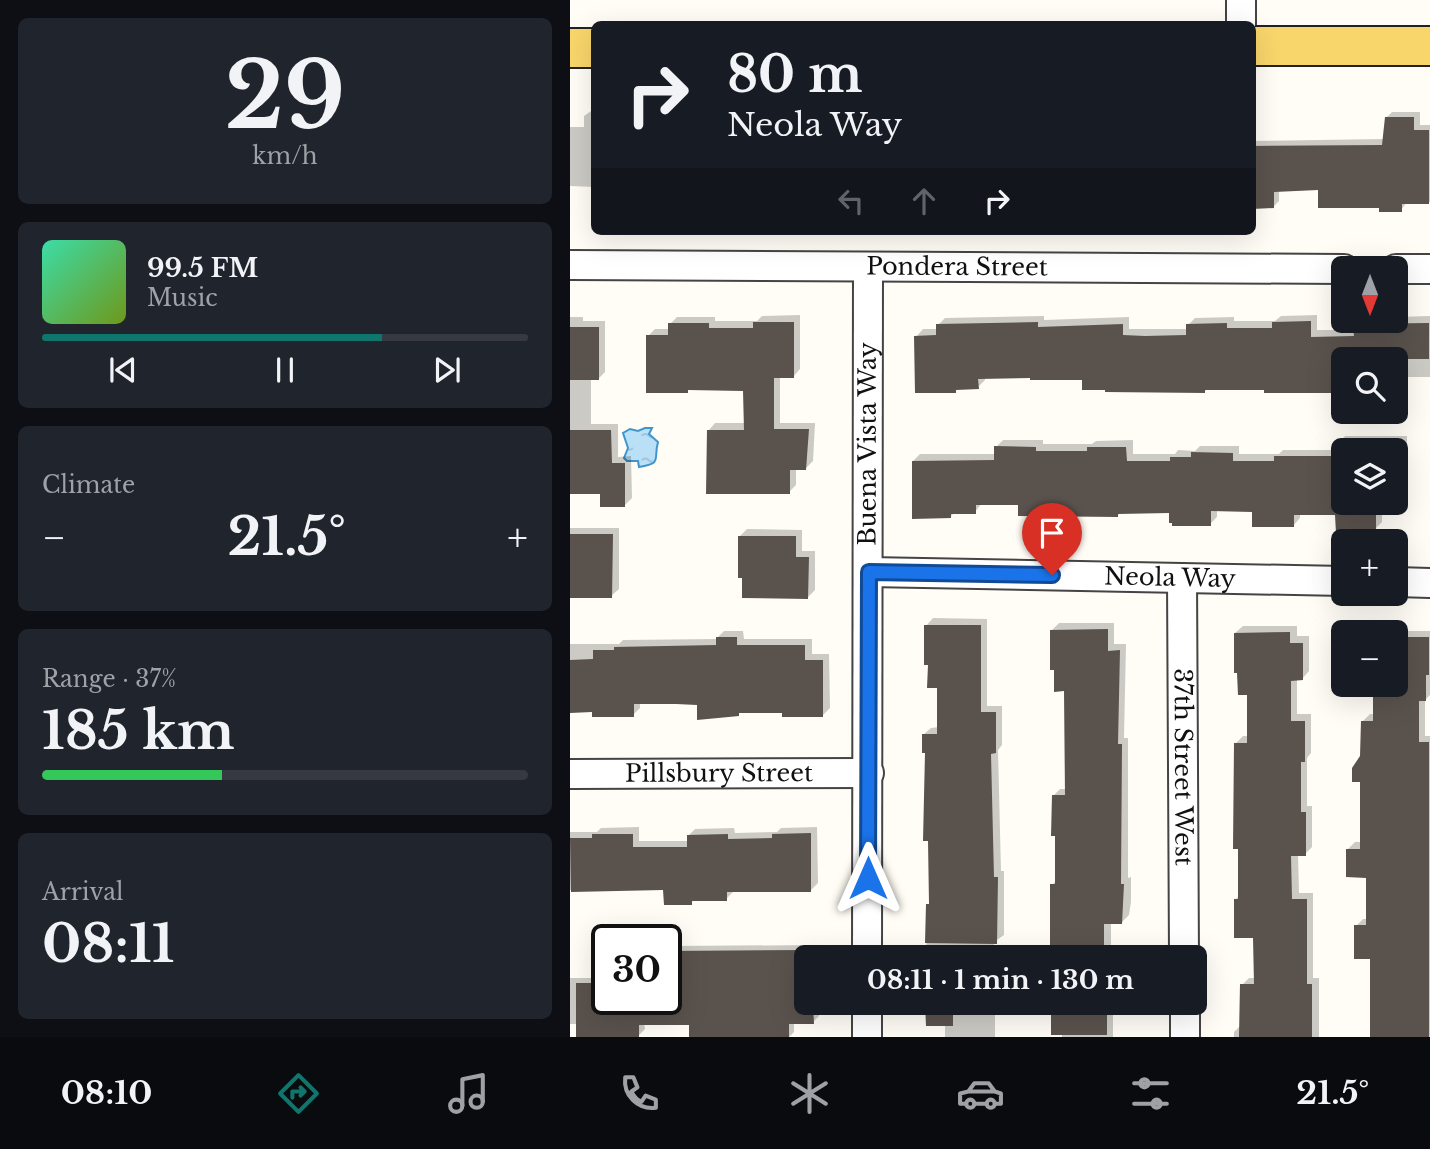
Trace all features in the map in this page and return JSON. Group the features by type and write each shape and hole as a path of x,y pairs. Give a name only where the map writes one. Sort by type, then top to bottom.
{"main road":[{"path":"1256,47 1429,47"},
{"path":"570,48 591,48"}],"street":[{"path":"1241,0 1241,21"},
{"name":"Pondera Street","path":"570,265 1331,268"},
{"name":"Buena Vista Way","path":"868,267 868,945"},
{"path":"1408,269 1429,269"},
{"name":"Neola Way","path":"869,572 1331,581"},
{"name":"37th Street West","path":"1182,578 1184,945"},
{"path":"1408,582 1429,583"},
{"name":"Pillsbury Street","path":"570,774 869,773"},
{"path":"867,1015 867,1037"},
{"path":"1185,1015 1185,1037"}],"water":[{"path":"652,428 649,434 658,442 656,460 639,467 638,461 627,461 624,458 628,448 623,433 630,429 638,431"}],"building":[{"path":"1385,117 1414,117 1414,130 1429,130 1429,204 1402,204 1402,212 1379,212 1379,208 1318,208 1318,190 1274,192 1274,208 1256,209 1256,146 1382,145"},
{"path":"1311,321 1311,337 1354,336 1354,333 1408,333 1408,323 1429,323 1429,359 1408,359 1408,347 1331,347 1331,393 1264,393 1264,390 1205,390 1205,393 1105,392 1082,390 1082,380 1030,378 978,379 979,389 956,390 956,393 915,393 914,336 936,335 936,324 1038,322 1038,327 1123,324 1123,335 1145,336 1186,335 1186,324 1227,323 1227,328 1272,328 1272,322"},
{"path":"753,322 794,322 794,378 774,378 774,429 809,429 806,470 790,470 790,494 706,494 707,430 744,430 743,391 688,390 688,393 646,393 646,335 668,335 668,323 709,323 709,328 753,328"},
{"path":"570,327 599,327 599,380 570,380"},
{"path":"570,430 611,430 612,463 625,463 625,507 600,507 600,494 570,494"},
{"path":"994,446 1036,447 1036,451 1087,451 1087,447 1126,447 1127,461 1170,461 1170,457 1191,457 1191,452 1233,453 1233,461 1274,461 1274,456 1331,456 1331,515 1294,515 1294,527 1252,527 1252,512 1211,511 1211,526 1172,526 1172,523 1169,523 1169,513 1118,514 1118,517 1018,516 1018,505 976,505 976,514 912,519 912,461 994,460"},
{"path":"1335,515 1376,515 1376,529 1336,529"},
{"path":"570,534 613,534 612,598 570,598"},
{"path":"738,536 796,536 796,557 809,557 808,599 742,598 742,578 738,578"},
{"path":"924,625 981,625 981,712 996,712 996,753 991,754 994,877 998,877 997,944 925,943 926,904 929,904 928,841 923,841 925,753 922,753 922,734 937,734 937,688 927,688"},
{"path":"1108,629 1108,651 1120,650 1118,744 1122,744 1122,924 1104,924 1104,945 1050,945 1050,884 1055,884 1055,836 1051,836 1052,795 1065,795 1064,691 1054,692 1054,670 1050,670 1050,630"},
{"path":"1290,632 1290,643 1303,643 1303,680 1291,681 1291,721 1305,721 1305,762 1301,762 1301,812 1306,812 1306,856 1291,856 1292,899 1307,899 1307,984 1312,984 1312,1037 1239,1037 1240,984 1254,984 1253,938 1234,938 1234,899 1238,899 1238,849 1233,849 1234,743 1247,743 1247,695 1238,695 1237,673 1234,673 1234,633"},
{"path":"716,637 737,637 737,645 805,645 805,660 823,660 823,717 739,713 739,716 697,720 697,705 676,704 634,704 634,717 592,717 592,712 570,713 570,660 593,659 593,650 614,650 614,647 716,645"},
{"path":"1408,637 1429,637 1426,701 1419,701 1419,742 1429,742 1429,1037 1370,1037 1370,959 1354,959 1354,925 1366,925 1366,878 1346,877 1346,849 1360,849 1360,782 1352,782 1352,768 1360,756 1361,721 1373,721 1373,697 1408,697"},
{"path":"811,833 811,892 727,892 727,901 692,901 692,905 664,905 663,890 571,892 570,838 592,838 592,834 633,834 633,847 687,847 687,835 728,834 728,839 772,838 772,834"},
{"path":"794,950 794,1015 814,1015 814,1024 789,1024 789,1037 689,1037 689,1025 639,1025 639,1037 576,1037 576,983 591,983 591,1015 682,1015 682,951"},
{"path":"926,1015 953,1015 953,1026 926,1026"},
{"path":"1051,1015 1107,1015 1107,1035 1051,1035"}],"route":[{"path":"868,878 869,572 1052,575"}]}
